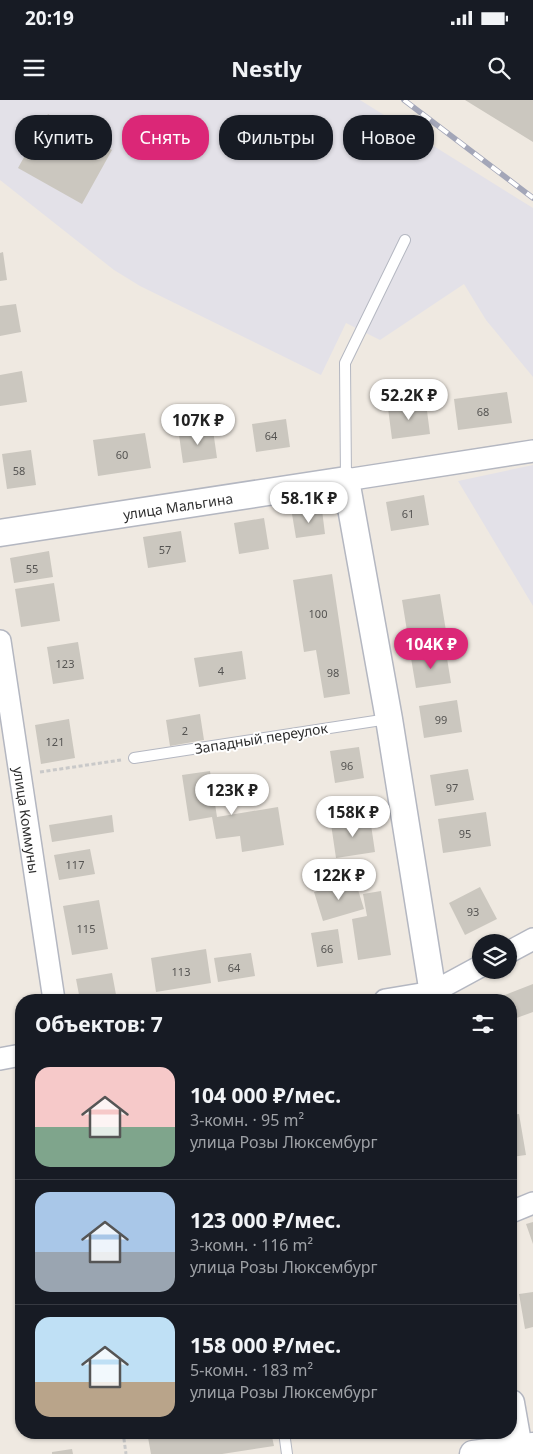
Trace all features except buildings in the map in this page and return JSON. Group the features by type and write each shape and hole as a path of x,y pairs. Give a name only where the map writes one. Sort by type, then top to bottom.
{"street":[{"name":"улица Мальгина","path":"0,533 533,451"},
{"path":"346,480 389,719 433,994"},
{"name":"улица Коммуны","path":"0,641 53,994"},
{"path":"517,948 533,939"},
{"path":"436,994 472,972"},
{"path":"0,1059 15,1056"},
{"path":"517,1210 533,1203"},
{"path":"474,1454 524,1449 517,1424"}],"lane":[{"path":"346,480 345,363 406,240"},
{"name":"Западный переулок","path":"134,758 389,719"},
{"path":"285,1439 287,1454"}],"path":[{"path":"20,775 134,758"},
{"path":"124,1439 126,1454"}],"shaded area":[{"path":"0,100 360,100 384,115 343,115 343,160 434,160 434,146 533,208 533,377 486,320 464,284 380,340 346,323 321,375 140,286 114,270 0,180"},
{"path":"533,465 533,606 458,481"}],"railway":[{"path":"404,100 533,198"}]}
